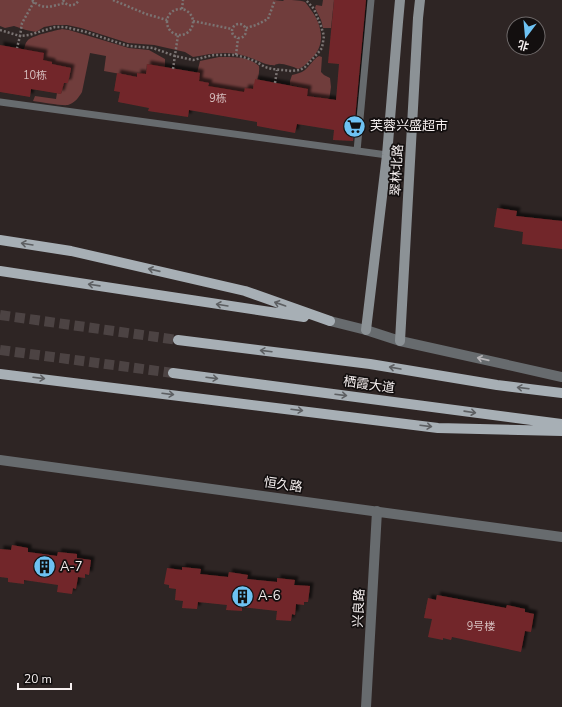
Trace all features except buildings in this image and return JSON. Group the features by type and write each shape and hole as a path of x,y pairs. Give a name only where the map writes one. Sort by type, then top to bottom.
{"main road":[{"name":"翠林北路","path":"366,330 387,155 400,0"},
{"name":"翠林北路","path":"400,341 420,0"},
{"path":"0,240 71,251 244,292 330,321"},
{"path":"0,272 330,321"},
{"name":"栖霞大道","path":"178,340 370,364 497,385 562,393"},
{"name":"栖霞大道","path":"173,373 562,424"},
{"path":"0,374 438,428 562,431"}],"street":[{"path":"330,321 366,330 400,341 562,377"},
{"name":"恒久路","path":"0,460 562,537"},
{"name":"兴良路","path":"366,707 377,511"}],"lane":[{"path":"357,151 371,0"},
{"path":"0,102 387,155"}],"path":[{"path":"17,48 22,24 33,1 37,5 47,8 64,2 69,5 73,5 79,0"},
{"path":"113,0 146,14 167,20"},
{"path":"182,9 183,0"},
{"path":"246,28 268,19 276,0"},
{"path":"0,30 20,36 55,28 65,28 86,32 130,46 153,48 175,56 193,60 214,55 236,55 255,61 272,70 292,71 300,70 305,67 322,48 324,36 322,26 314,9 306,0"},
{"path":"182,9 191,16 193,21 189,32 184,35 178,35 172,33 168,29 166,23 167,17 171,12 182,9"},
{"path":"193,21 232,29"},
{"path":"237,24 244,25 246,28 247,32 242,38 238,38 232,34 232,29 237,24"},
{"path":"173,69 178,35"},
{"path":"236,55 238,38"},
{"path":"275,83 277,70"}],"shaded area":[{"path":"0,0 297,0 305,2 314,14 319,24 321,40 315,54 305,65 298,69 282,64 269,65 239,54 232,53 219,53 193,57 185,52 154,45 128,43 67,25 44,27 36,32 14,26 5,28 0,26"},
{"path":"323,0 334,0 331,28 323,28 315,8 316,5 322,6"},
{"path":"62,29 129,48 149,50 165,59 165,67 147,64 146,74 137,73 137,77 104,71 106,56 90,53 82,92 75,101 65,105 33,101 35,96 56,99 57,93 61,94 64,83 68,83 70,68 52,64 52,62 43,60 44,53 24,49 26,43 35,36"},
{"path":"319,56 322,57 321,72 330,78 331,87 329,101 317,97 307,96 308,89 290,85 292,75 305,70"},
{"path":"219,57 235,57 250,60 259,66 258,78 253,89 245,88 244,92 208,86 208,83 199,81 200,74 197,73 200,61"}],"tunnel":[{"path":"0,315 178,340"},
{"path":"0,350 173,373"}],"place":[{"name":"芙蓉兴盛超市","path":"354,126"},
{"name":"A-7","path":"45,567"},
{"name":"A-6","path":"242,596"}]}
